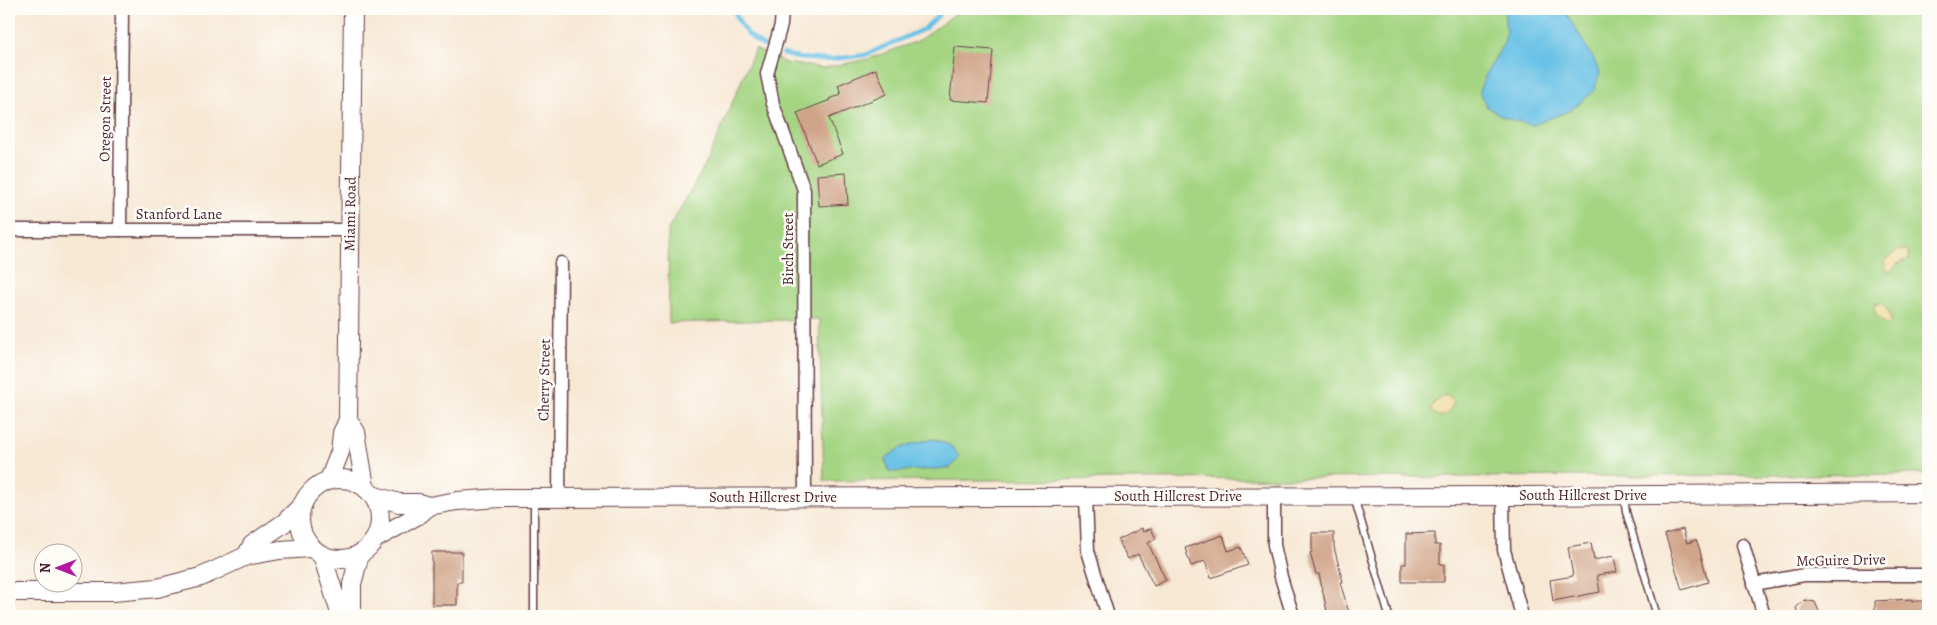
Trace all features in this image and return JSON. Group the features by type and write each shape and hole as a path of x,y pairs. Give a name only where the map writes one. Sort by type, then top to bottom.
{"street":[{"name":"Oregon Street","path":"120,230 122,9"},
{"name":"Miami Road","path":"330,480 340,452 342,433 348,420 353,9"},
{"name":"Birch Street","path":"782,9 781,25 767,74 774,104 804,190 805,496"},
{"name":"Stanford Lane","path":"9,230 350,230"},
{"name":"Cherry Street","path":"559,498 561,263"},
{"name":"Miami Road","path":"348,420 356,432 369,491"},
{"path":"9,592 113,592 157,588 201,577 246,556 280,550 317,551 341,559 360,554 375,539 379,528 380,516 378,505 369,491 348,480 330,480 318,485 308,494 302,505 284,523 252,546 246,556"},
{"name":"South Hillcrest Drive","path":"369,491 399,504 418,503 429,506 476,499 534,498 1928,493"},
{"path":"1274,496 1274,545 1293,616"},
{"path":"1503,496 1504,550 1522,616"},
{"path":"1086,497 1088,551 1108,616"},
{"path":"302,505 300,523 306,540 317,551 341,616"},
{"name":"South Hillcrest Drive","path":"375,539 420,514 429,506"},
{"path":"1743,545 1764,616"},
{"path":"352,616 352,584 360,554"},
{"name":"McGuire Drive","path":"1754,584 1804,575 1928,575"}],"lane":[{"path":"1624,495 1626,512 1657,616"},
{"path":"1354,496 1389,616"},
{"path":"534,498 534,616"}],"green space":[{"path":"958,9 1928,9 1928,474 824,481 819,319 669,323 668,230 707,162 755,49 786,63 824,68 868,59 918,41 955,14"}],"sand":[{"path":"1896,251 1907,251 1909,259 1897,264 1892,271 1888,271 1885,268 1885,261"},
{"path":"1880,303 1884,306 1891,320 1889,324 1884,323 1875,312 1875,304"},
{"path":"1446,395 1454,402 1447,413 1437,416 1431,410 1434,403"}],"water":[{"path":"1504,9 1564,9 1600,73 1594,91 1571,110 1533,125 1506,118 1487,107 1479,91 1487,72 1505,41"},
{"path":"935,439 951,446 960,457 950,468 890,472 885,460 890,455 908,445"}],"building":[{"path":"955,47 993,50 988,103 950,100"},
{"path":"876,69 887,94 829,118 843,154 817,164 797,113 841,94 838,85"},
{"path":"846,173 848,204 819,206 817,175"},
{"path":"1142,528 1143,532 1151,528 1156,539 1148,543 1166,580 1154,586 1138,554 1128,559 1118,540"},
{"path":"1683,529 1687,543 1696,540 1708,582 1682,590 1665,534"},
{"path":"1312,533 1334,533 1334,547 1343,582 1340,582 1350,616 1328,616 1319,574 1316,574 1310,553 1312,552"},
{"path":"1435,533 1435,545 1440,545 1440,564 1444,564 1444,582 1402,582 1402,564 1406,564 1406,534"},
{"path":"1223,535 1228,551 1241,547 1248,565 1211,578 1205,561 1191,566 1185,548"},
{"path":"1591,543 1594,560 1614,556 1617,572 1597,575 1600,592 1553,601 1550,580 1573,576 1568,547"},
{"path":"432,552 462,552 462,582 457,582 457,605 432,605"},
{"path":"1912,599 1912,601 1928,601 1928,616 1875,616 1875,601"},
{"path":"1804,600 1815,602 1821,616 1799,616 1796,608"}],"waterway":[{"path":"734,9 745,31 764,46"},
{"path":"783,54 798,58 827,60 865,55 924,29 945,9"}]}
